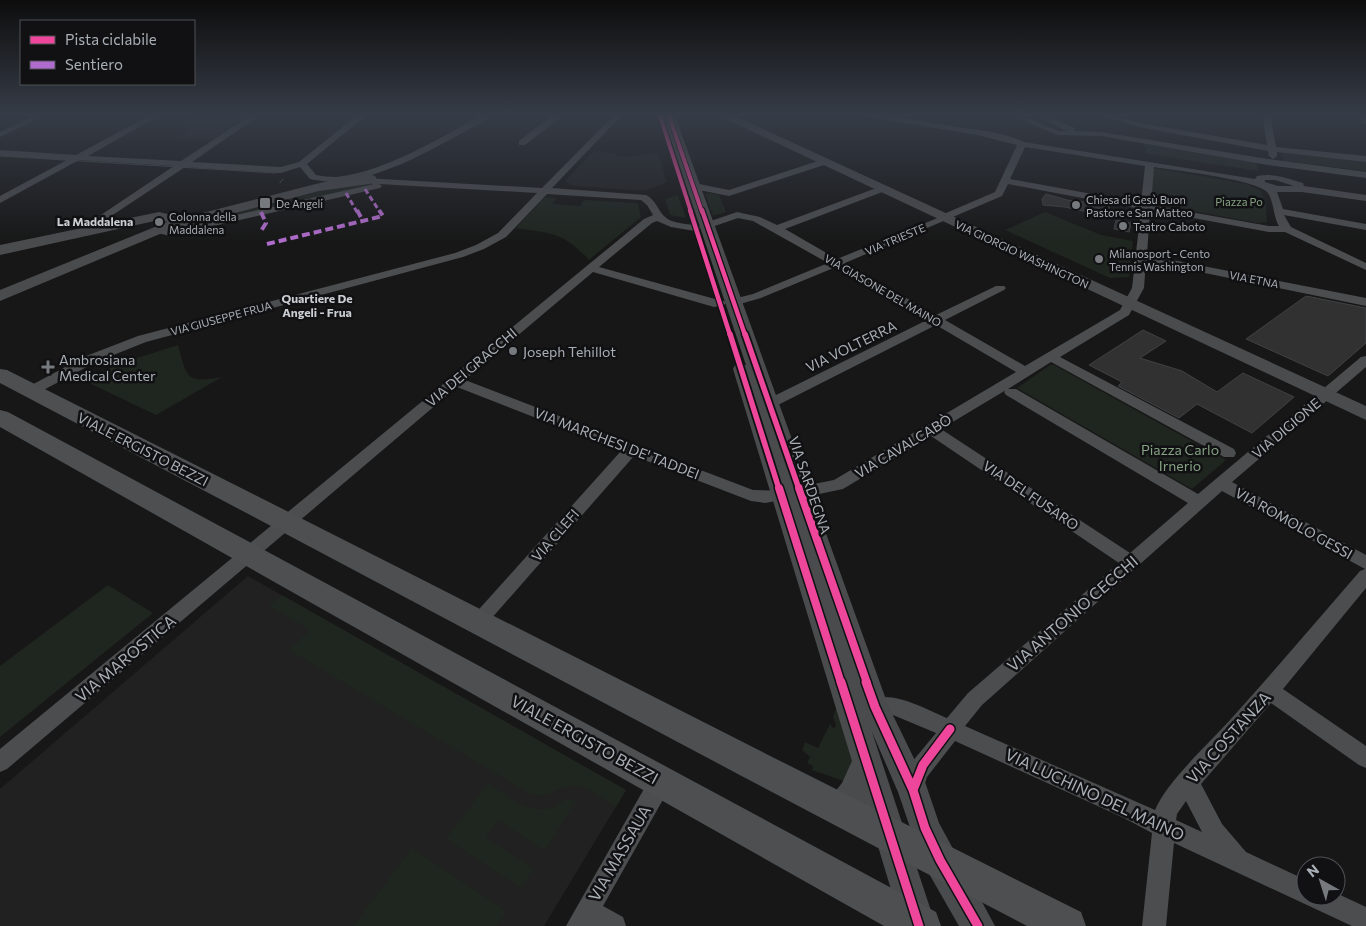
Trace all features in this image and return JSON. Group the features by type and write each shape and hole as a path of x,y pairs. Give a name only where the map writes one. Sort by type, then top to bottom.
{"main road":[{"name":"VIALE ERGISTO BEZZI","path":"0,376 287,522 1067,926"},
{"name":"VIALE ERGISTO BEZZI","path":"0,417 920,925"}],"street":[{"path":"49,156 179,167"},
{"path":"0,200 80,156"},
{"path":"81,233 195,156"},
{"path":"0,159 275,170 302,164 312,156"},
{"path":"0,250 139,221 159,223 192,220 364,178 407,156"},
{"name":"VIA GIUSEPPE FRUA","path":"30,391 91,359 142,339 459,255 475,249 502,234 578,156"},
{"name":"VIA SARDEGNA","path":"676,156 688,187"},
{"name":"VIA SARDEGNA","path":"680,156 701,227 863,709 913,790 925,828 940,860 978,926"},
{"name":"VIA GIORGIO WASHINGTON","path":"818,156 827,160"},
{"name":"VIA GIORGIO WASHINGTON","path":"819,156 1328,392 1366,414"},
{"name":"VIA TRIESTE","path":"727,302 757,296 999,194 1016,156"},
{"path":"1111,156 1264,181 1278,178"},
{"path":"1128,156 1288,187 1366,198"},
{"path":"1238,156 1366,175"},
{"path":"1274,156 1274,162 1278,165 1278,178 1288,187"},
{"path":"1340,156 1366,159"},
{"path":"302,164 308,173 322,179 364,178 644,197 653,204 658,217 663,221 701,227 733,204 827,160"},
{"path":"1274,162 1270,164 1264,181 1278,206 1282,225 1366,267"},
{"path":"1150,164 1138,288 1125,312 1026,372 1006,389 1200,502 1221,483"},
{"path":"382,169 381,176 386,180 392,181"},
{"path":"159,223 164,233 170,233 382,185 392,181"},
{"path":"1005,181 1269,229 1287,229"},
{"name":"VIA GIASONE DEL MAINO","path":"688,187 733,204 756,219 777,229 1026,372"},
{"path":"1278,206 1288,187"},
{"path":"777,229 886,188"},
{"path":"1278,206 1366,227"},
{"name":"VIA DEI GRACCHI","path":"287,522 454,380 648,221 658,217"},
{"path":"0,296 159,223"},
{"name":"VIA ETNA","path":"1142,257 1366,302"},
{"path":"591,268 714,303 727,302"},
{"name":"VIA VOLTERRA","path":"762,406 1000,288"},
{"path":"1051,357 1229,453"},
{"name":"VIA DIGIONE","path":"1221,483 1366,360"},
{"name":"VIA MARCHESI DE' TADDEI","path":"454,380 751,495 766,497 790,493"},
{"name":"VIA CAVALCABÒ","path":"790,493 835,486 931,429 1006,389"},
{"name":"VIA GIORGIO WASHINGTON","path":"1328,392 1366,405"},
{"name":"VIA DEL FUSARO","path":"931,429 1131,562"},
{"name":"VIA CLEFI","path":"478,622 632,448"},
{"name":"VIA ROMOLO GESSI","path":"1221,483 1366,564"},
{"name":"VIA ANTONIO CECCHI","path":"913,790 915,777 921,764 938,748 960,714 1200,502"},
{"path":"250,554 287,522"},
{"name":"VIA MAROSTICA","path":"0,762 250,554"},
{"name":"VIA COSTANZA","path":"1154,926 1166,810 1366,576"},
{"path":"1269,691 1366,758"},
{"path":"863,709 893,706 950,729"},
{"name":"VIA SARDEGNA","path":"863,709 866,763 920,925"},
{"name":"VIA LUCHINO DEL MAINO","path":"950,729 1132,810 1296,887"},
{"path":"841,809 854,794 866,763"},
{"name":"VIA MASSAUA","path":"582,918 661,781"},
{"name":"VIA LUCHINO DEL MAINO","path":"1188,782 1214,832 1239,861"},
{"path":"1336,906 1366,920"},
{"path":"582,918 614,926"}],"shaded area":[{"path":"589,156 659,156 667,182 645,191 572,186 565,181"},
{"path":"248,576 626,790 544,926 0,926 0,789"}],"green space":[{"path":"1162,156 1223,156 1257,162 1258,171"},
{"path":"1282,156 1330,156 1366,160 1366,171 1284,161"},
{"name":"Piazza Po","path":"1153,168 1246,184 1261,191 1266,204 1267,222 1258,223 1149,203"},
{"path":"385,182 174,230 169,229 343,185"},
{"path":"705,194 719,195 726,212 713,216"},
{"path":"678,196 686,218 670,215 665,199"},
{"path":"544,197 556,198 553,204 580,206 584,200 638,203 641,217 589,260 571,244 556,235 516,228"},
{"name":"Milanosport - Cento Tennis Washington","path":"1045,212 1101,235 1133,241 1129,277 1110,278 1005,230"},
{"path":"178,345 183,364 189,376 201,379 222,377 156,415 85,381 115,365"},
{"name":"Piazza Carlo Irnerio","path":"1050,365 1054,365 1226,460 1192,489 1017,388"},
{"path":"108,585 153,613 0,737 0,666"},
{"path":"282,595 626,790 616,807 590,790 578,786 562,788 543,795 530,794 289,650 310,630 269,606"},
{"path":"839,700 853,757 849,783 812,770 813,766 807,763 810,757 802,750 805,742 818,748 830,724 834,729 836,725 833,717"},
{"path":"488,783 519,803 535,809 553,807 567,799 576,801 545,851 498,820 486,838 534,868 521,888 446,839"},
{"path":"412,848 507,911 497,926 353,926"}],"building":[{"name":"Chiesa di Gesù Buon Pastore e San Matteo","path":"1046,194 1067,200 1109,205 1110,217 1065,207 1043,205 1042,199"},
{"name":"Teatro Caboto","path":"1116,220 1131,223 1129,232 1114,229"},
{"path":"1306,296 1366,308 1366,343 1328,376 1246,339"},
{"path":"1143,330 1166,341 1140,358 1182,371 1217,392 1243,373 1294,397 1252,433 1197,404 1179,418 1118,386 1122,382 1089,365"}],"tram line":[{"path":"3,156 275,173 288,169 312,156"},
{"path":"280,183 283,179"}],"marked path":[{"path":"267,244 383,216 365,189"},
{"path":"346,193 363,221"},
{"path":"261,212 266,223 261,231"}],"cycle path":[{"path":"673,156 919,926"},
{"path":"683,156 875,707 913,790 925,828 940,860 978,926"},
{"path":"913,790 918,772 950,729"}],"place":[{"name":"De Angeli","path":"265,203"},
{"name":"Chiesa di Gesù Buon Pastore e San Matteo","path":"1076,205"},
{"name":"Colonna della Maddalena","path":"159,222"},
{"name":"Teatro Caboto","path":"1123,226"},
{"name":"Milanosport - Cento Tennis Washington","path":"1099,259"},
{"name":"Joseph Tehillot","path":"513,351"},
{"name":"Ambrosiana Medical Center","path":"48,367"}],"district":[{"name":"La Maddalena","path":"95,221"},
{"name":"Quartiere De Angeli - Frua","path":"317,305"}]}
